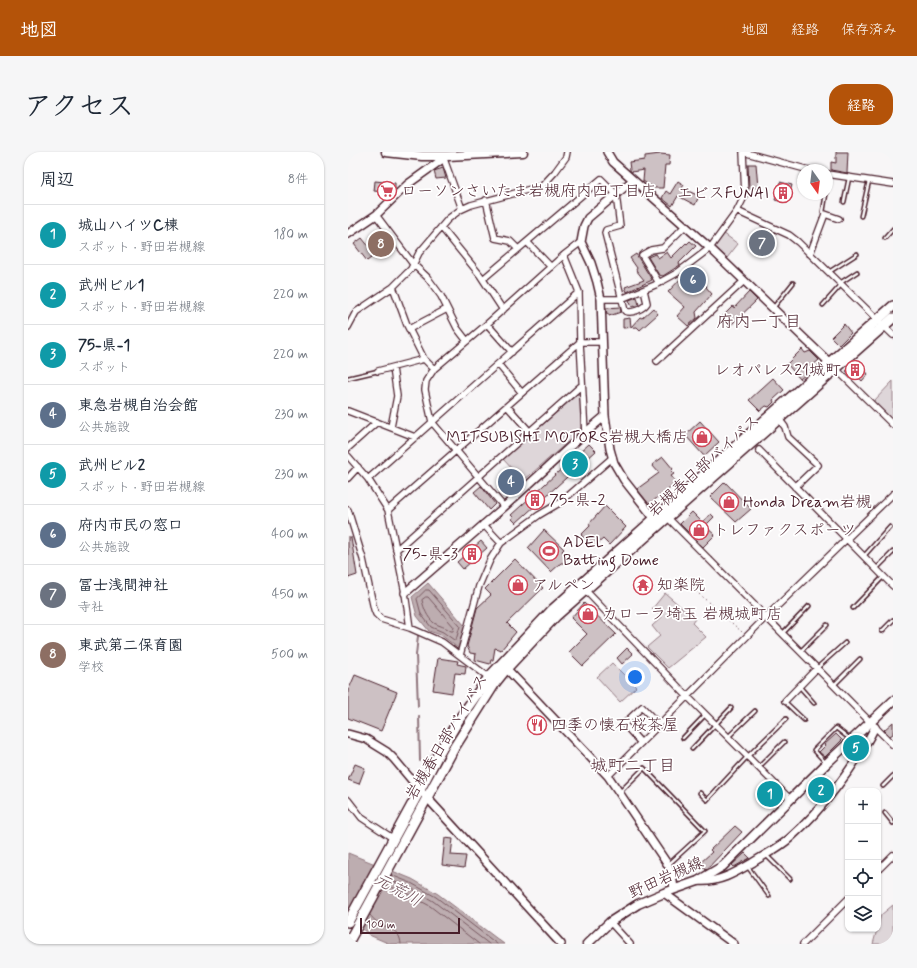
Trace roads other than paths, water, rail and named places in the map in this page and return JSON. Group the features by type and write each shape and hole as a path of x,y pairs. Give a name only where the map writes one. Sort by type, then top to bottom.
{"highway":[{"name":"岩槻春日部バイパス","path":"348,922 458,720 552,610 654,518 881,323 893,306"},
{"name":"岩槻春日部バイパス","path":"881,323 893,318"},
{"name":"岩槻春日部バイパス","path":"504,666 556,616 586,591 778,419 832,365"},
{"name":"岩槻春日部バイパス","path":"348,943 492,680"}],"main road":[{"path":"386,152 422,156 523,152"},
{"name":"野田岩槻線","path":"587,944 610,922 638,904 698,881 723,866 851,740 873,724 893,701"}],"street":[{"path":"348,327 356,312 393,287 411,269 419,253 448,219 462,209 486,200 542,186 555,172 566,157 567,152"},
{"path":"607,152 613,162 710,248 893,425"},
{"path":"601,299 622,299 659,283 677,273 710,248 737,211 745,195 743,152 797,167"},
{"path":"348,234 376,215 408,184 446,156 462,209"},
{"path":"833,175 893,184"},
{"path":"482,279 601,179 616,194 620,226 606,230 605,233 625,311 628,312 643,308 647,303 644,290"},
{"path":"633,180 588,218 584,226 581,242 591,263 601,299 607,436 613,457 624,480 654,518"},
{"path":"486,200 495,238 510,241 518,249"},
{"path":"737,211 789,235 893,335"},
{"path":"810,254 825,214 839,219"},
{"path":"376,215 413,264 427,277 441,296 457,328 468,340"},
{"path":"659,283 642,255 651,250 663,248 685,226"},
{"path":"441,227 482,279 503,310"},
{"path":"527,242 551,267"},
{"path":"504,507 432,422 425,390 426,381 434,369 564,255 581,242"},
{"path":"564,255 579,292 585,433"},
{"path":"657,360 744,281"},
{"path":"393,287 409,329 424,359 434,369"},
{"path":"368,479 579,292"},
{"path":"409,329 447,309"},
{"path":"487,324 512,352"},
{"path":"388,510 580,342 602,342"},
{"path":"378,371 424,359"},
{"path":"498,364 522,393"},
{"path":"391,427 397,396 393,368"},
{"path":"396,550 582,385"},
{"path":"507,406 530,432"},
{"path":"348,411 416,437"},
{"path":"405,592 504,507 605,416"},
{"path":"778,419 785,427 788,436 818,465 795,487"},
{"path":"348,448 377,422"},
{"path":"759,450 893,586"},
{"path":"348,456 368,479 388,510 405,592 410,628"},
{"path":"460,655 479,586 490,560 501,542 539,515 561,502 613,457"},
{"path":"348,478 358,467"},
{"path":"608,776 893,494"},
{"path":"348,510 363,559 376,614 381,619 410,628 442,642 492,680"},
{"path":"668,518 893,745"},
{"path":"483,524 501,542"},
{"path":"586,591 714,724 790,799"},
{"path":"504,666 608,776 668,865 672,874 674,889"},
{"path":"784,701 817,668"},
{"path":"641,743 624,724 642,707 659,726"},
{"path":"698,881 709,882 728,876 747,866 789,839 812,817 847,772 866,745 873,724"},
{"path":"348,734 366,739 387,752 561,944"},
{"path":"348,800 362,818 394,839"},
{"path":"881,867 893,855"},
{"path":"664,893 734,944"},
{"path":"803,944 845,902"},
{"path":"610,922 630,944"}],"lane":[{"path":"844,202 849,178"},
{"path":"861,216 869,180"},
{"path":"825,200 823,212 825,214"},
{"path":"885,238 893,229"},
{"path":"829,272 857,254"},
{"path":"823,305 840,284 858,272"},
{"path":"772,308 793,283"},
{"path":"348,378 378,371"},
{"path":"864,556 890,527"},
{"path":"876,569 893,552"},
{"path":"853,608 883,576"},
{"path":"782,634 809,606"},
{"path":"882,631 893,620"},
{"path":"800,652 827,625"},
{"path":"817,668 846,643"},
{"path":"834,685 860,659"},
{"path":"799,686 814,704"},
{"path":"784,701 804,720"},
{"path":"692,749 714,724 731,708"},
{"path":"728,737 755,711"},
{"path":"683,738 705,714"},
{"path":"700,793 707,800 747,757 786,719"},
{"path":"826,764 814,750 836,728 851,740"},
{"path":"758,768 784,742"},
{"path":"619,792 644,768 705,831 668,865"},
{"path":"883,786 893,776"},
{"path":"885,813 893,823"},
{"path":"766,854 790,879"},
{"path":"747,866 769,896"}],"water":[{"path":"428,583 465,626 458,648 441,635 429,631 417,616 412,597"},
{"name":"元荒川","path":"348,853 412,879 438,894 504,944 390,944 369,935 348,916"}],"waterway":[{"path":"418,636 416,655 418,706"},
{"path":"419,716 420,761"}],"place":[{"name":"ローソンさいたま岩槻府内四丁目店","path":"387,191"},
{"name":"エビスFUNAI","path":"783,193"},
{"name":"冨士浅間神社","path":"762,243"},
{"name":"東武第二保育園","path":"381,244"},
{"name":"府内市民の窓口","path":"693,280"},
{"name":"レオパレス21城町","path":"855,370"},
{"name":"MITSUBISHI MOTORS岩槻大橋店","path":"702,437"},
{"name":"75-県-1","path":"575,464"},
{"name":"東急岩槻自治会館","path":"511,482"},
{"name":"75-県-2","path":"535,500"},
{"name":"Honda Dream岩槻","path":"729,502"},
{"name":"トレファクスポーツ","path":"699,530"},
{"name":"ADEL Batting Dome","path":"549,551"},
{"name":"75-県-3","path":"472,554"},
{"name":"アルペン","path":"518,585"},
{"name":"知楽院","path":"643,585"},
{"name":"カローラ埼玉 岩槻城町店","path":"588,614"},
{"name":"四季の懐石桜茶屋","path":"537,725"},
{"name":"武州ビル2","path":"856,748"},
{"name":"武州ビル1","path":"821,790"},
{"name":"城山ハイツC棟","path":"770,794"}],"district":[{"name":"府内一丁目","path":"759,322"},
{"name":"城町二丁目","path":"633,766"}]}
